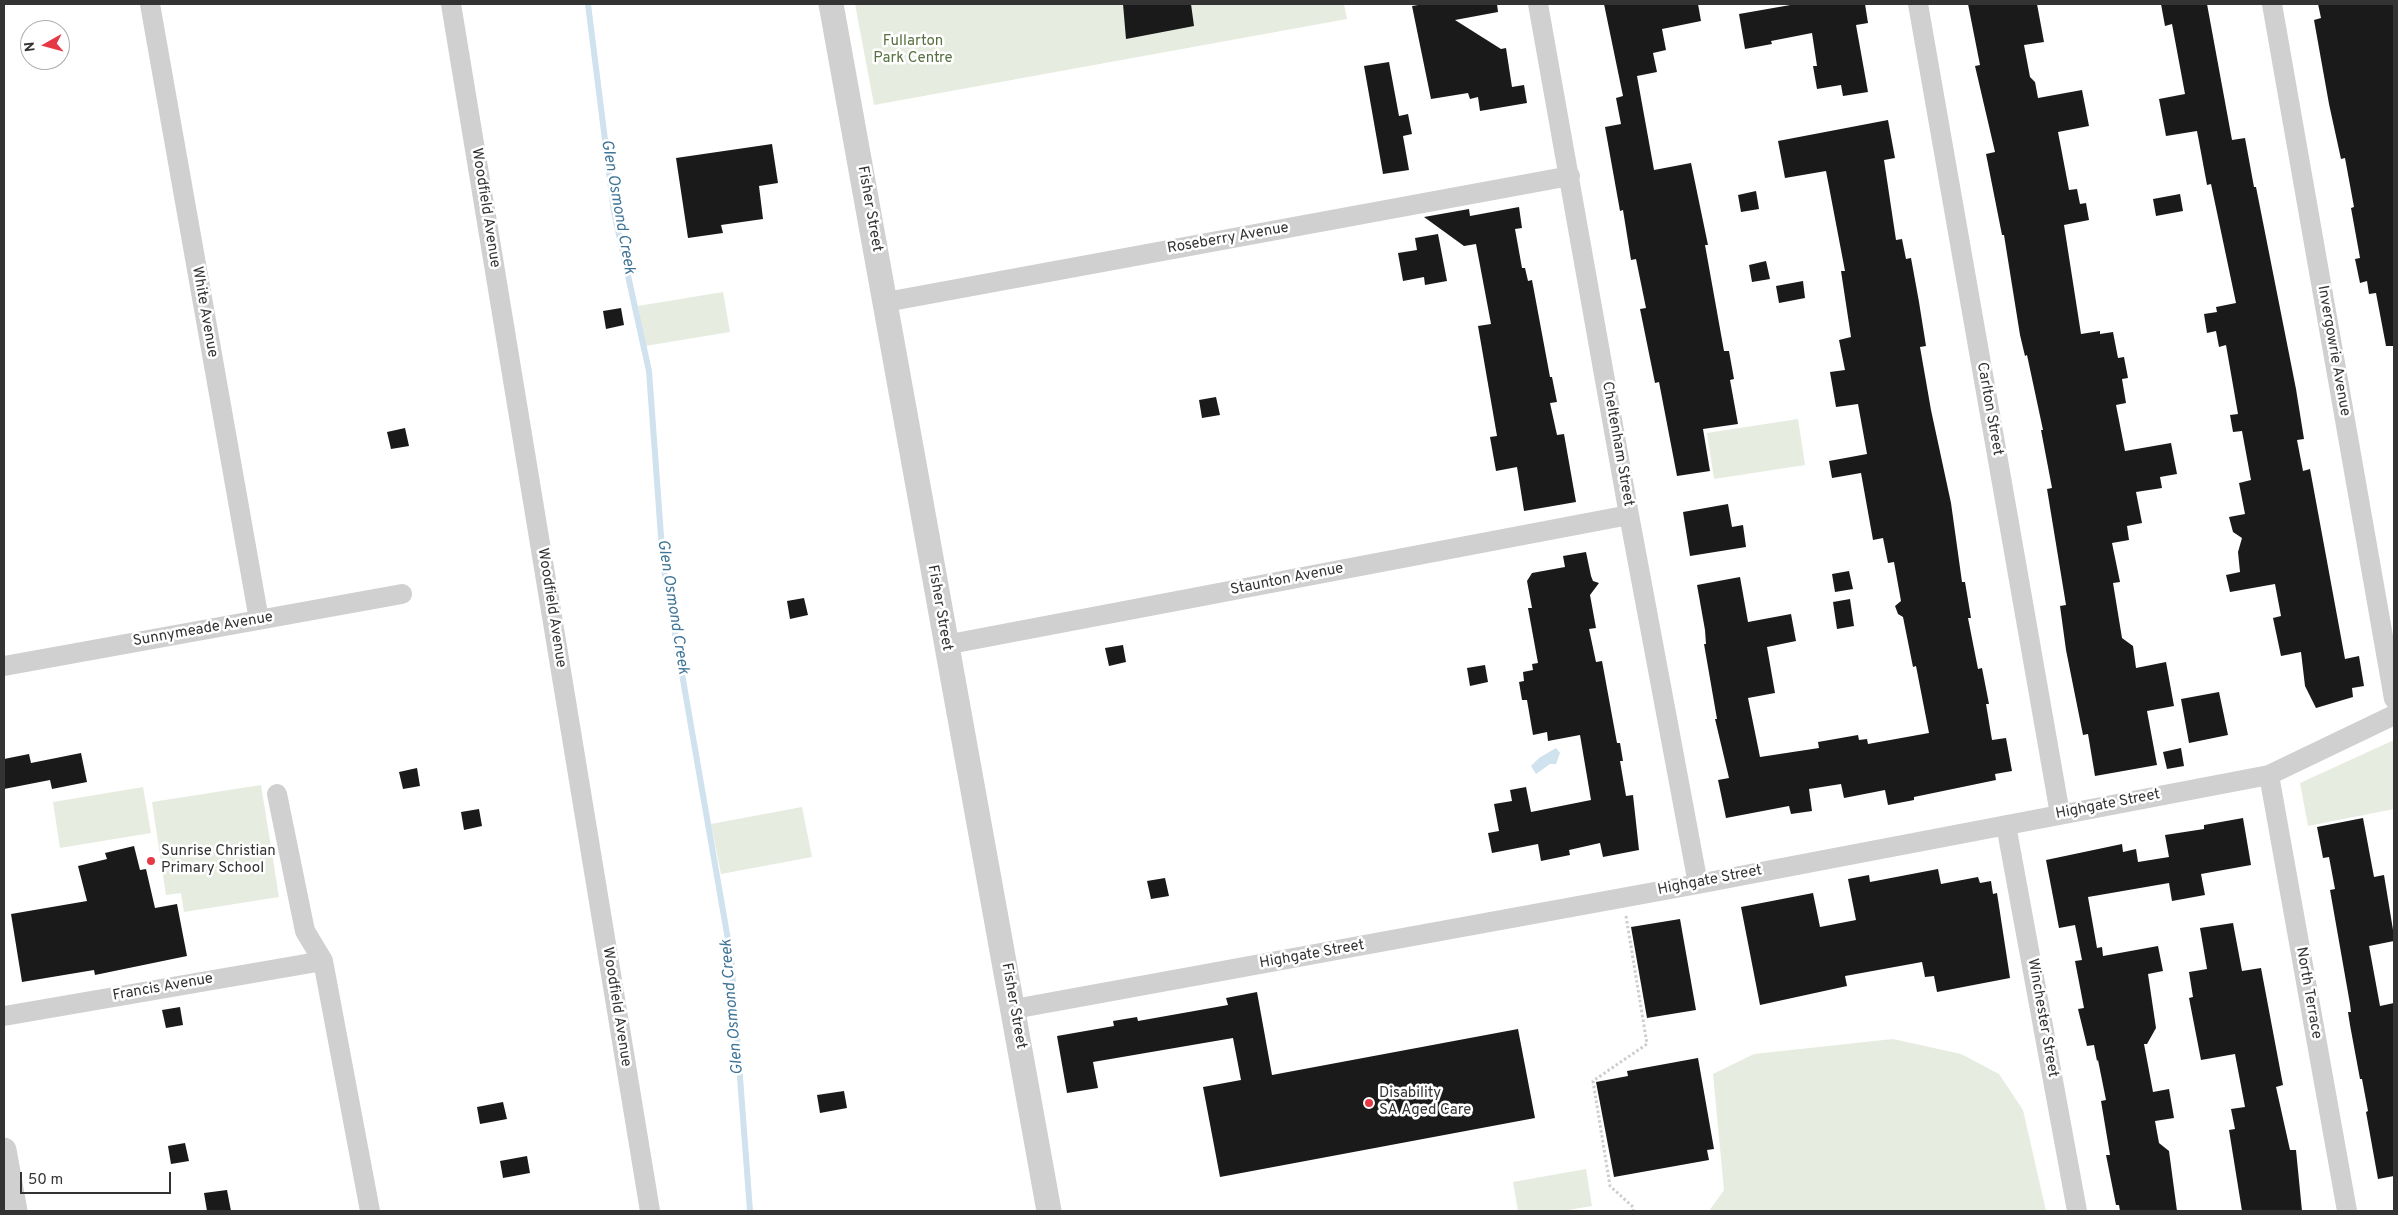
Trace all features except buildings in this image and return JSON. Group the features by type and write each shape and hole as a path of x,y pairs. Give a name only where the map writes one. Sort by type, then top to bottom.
{"street":[{"name":"White Avenue","path":"150,4 259,620"},
{"name":"Woodfield Avenue","path":"451,4 650,1211"},
{"name":"Fisher Street","path":"831,4 886,302 945,645 1014,1010 1049,1211"},
{"name":"Cheltenham Street","path":"1538,4 1629,515 1698,884"},
{"name":"Carlton Street","path":"1918,4 2060,814"},
{"name":"Invergowrie Avenue","path":"2272,4 2394,699"},
{"name":"Roseberry Avenue","path":"886,302 1570,176"},
{"name":"Staunton Avenue","path":"945,645 1629,515"},
{"name":"Sunnymeade Avenue","path":"4,666 402,594"},
{"name":"Highgate Street","path":"1014,1010 1698,884 2269,775 2394,715"},
{"name":"North Terrace","path":"2269,775 2348,1211"},
{"path":"277,794 305,931 323,961 370,1211"},
{"name":"Winchester Street","path":"2006,825 2077,1211"},
{"name":"Francis Avenue","path":"4,1016 323,961"},
{"path":"4,1150 11,1208"}],"path":[{"path":"1623,897 1648,1044 1593,1081 1610,1186 1633,1207 1633,1211"}],"green space":[{"name":"Fullarton Park Centre","path":"855,4 1344,4 1347,19 874,105"},
{"path":"723,292 730,332 645,346 638,306"},
{"path":"1798,419 1805,465 1714,479 1707,433"},
{"path":"2394,740 2394,809 2308,826 2300,783"},
{"path":"261,785 279,897 184,912 181,893 166,895 152,802"},
{"path":"143,787 151,833 60,848 53,802"},
{"path":"802,807 812,857 721,874 711,824"},
{"path":"1893,1039 1961,1054 1999,1074 2023,1110 2046,1211 1709,1211 1724,1190 1713,1074 1754,1054"},
{"path":"1586,1169 1592,1206 1562,1211 1518,1211 1513,1182"}],"water":[{"path":"1556,748 1560,753 1556,764 1550,764 1536,774 1531,766 1539,758"}],"waterway":[{"name":"Glen Osmond Creek","path":"588,4 614,212 649,371 663,564 731,957 750,1211"}],"place":[{"name":"Sunrise Christian Primary School","path":"151,861"},
{"name":"Disability SA Aged Care","path":"1369,1103"}]}
